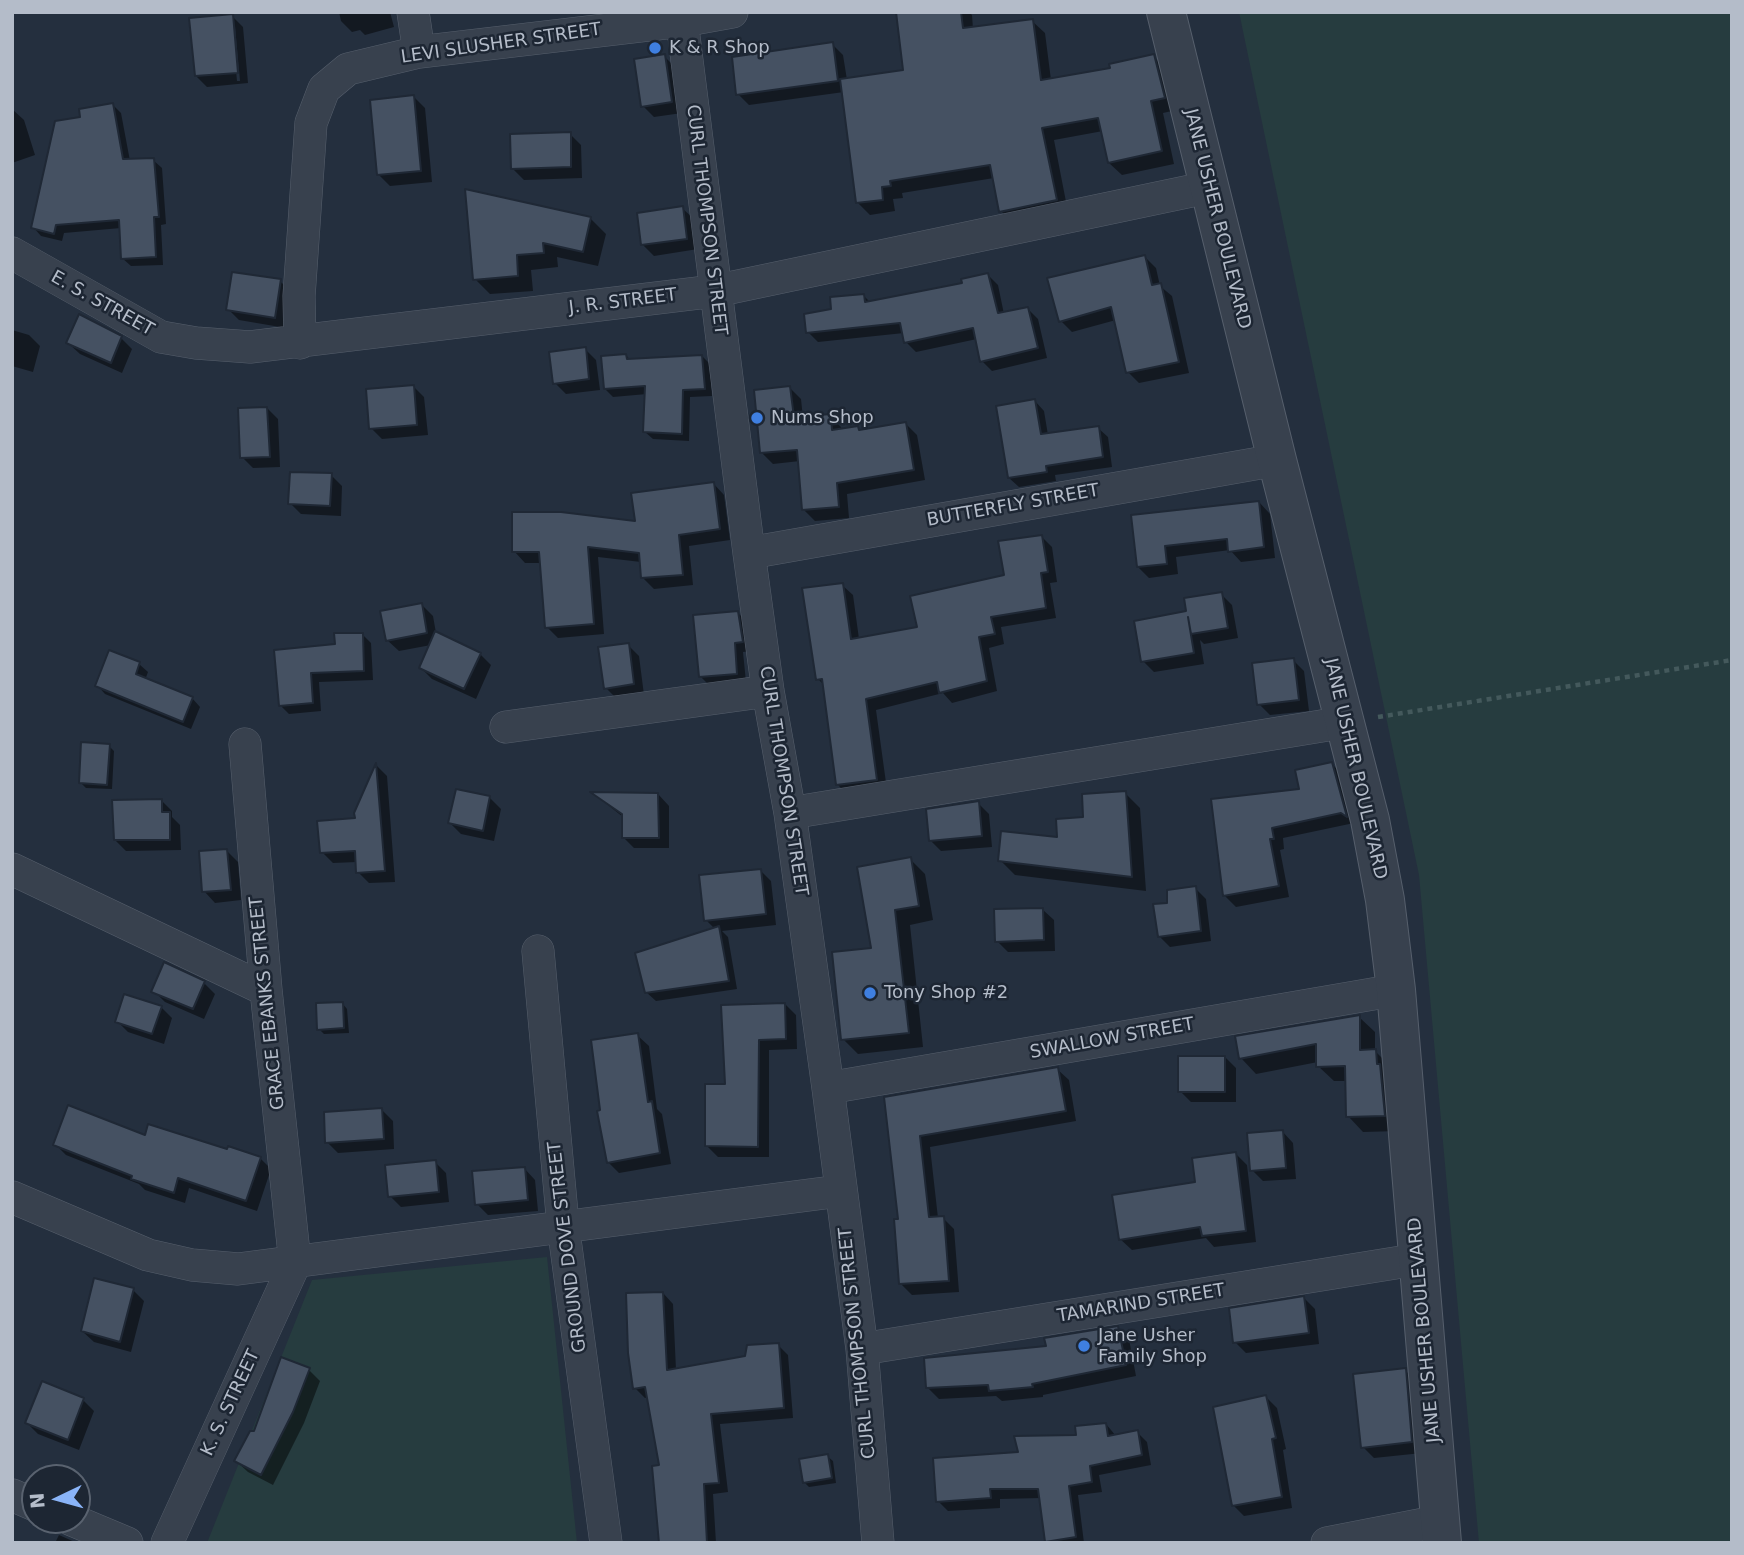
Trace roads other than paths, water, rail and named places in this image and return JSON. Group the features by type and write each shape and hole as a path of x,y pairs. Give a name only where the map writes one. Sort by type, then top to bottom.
{"street":[{"path":"413,12 419,52"},
{"name":"LEVI SLUSHER STREET","path":"300,342 299,296 311,123 324,89 348,69 419,52 682,21 732,12"},
{"name":"JANE USHER BOULEVARD","path":"1166,12 1277,460 1346,722 1370,820 1385,900 1396,990 1420,1259 1441,1532"},
{"name":"CURL THOMPSON STREET","path":"682,21 749,553 768,691 790,813 862,1349 878,1543"},
{"name":"J. R. STREET","path":"196,343 250,347 300,342 715,291 1210,187"},
{"name":"E. S. STREET","path":"12,253 161,337 196,343"},
{"name":"BUTTERFLY STREET","path":"749,553 1277,460"},
{"path":"506,727 768,691"},
{"path":"790,813 1346,722"},
{"name":"GRACE EBANKS STREET","path":"245,744 266,990 295,1263"},
{"path":"12,869 266,990"},
{"name":"GROUND DOVE STREET","path":"538,951 563,1226 606,1543"},
{"name":"SWALLOW STREET","path":"828,1088 1396,990"},
{"path":"12,1197 148,1255 192,1265 238,1269 840,1191"},
{"name":"TAMARIND STREET","path":"862,1349 1420,1259"},
{"name":"K. S. STREET","path":"167,1543 295,1263"},
{"path":"91,1528 127,1543"},
{"path":"1327,1543 1441,1532"}],"place":[{"name":"K & R Shop","path":"655,48"},
{"name":"Nums Shop","path":"757,418"},
{"name":"Tony Shop #2","path":"870,993"},
{"name":"Jane Usher Family Shop","path":"1084,1346"}]}
